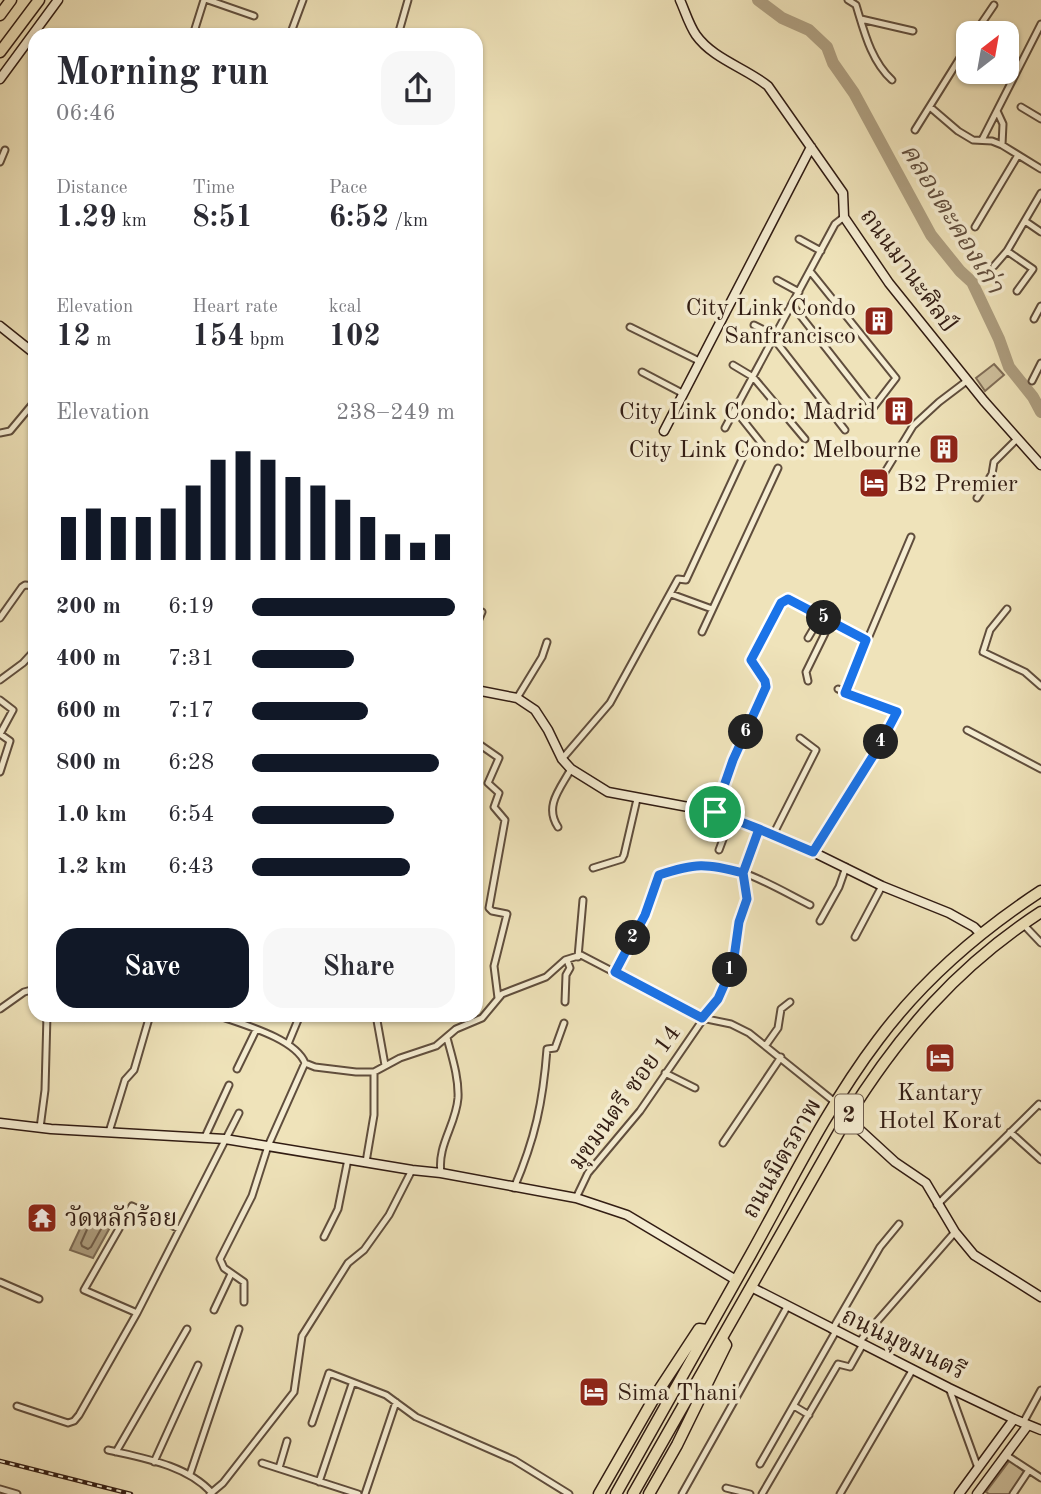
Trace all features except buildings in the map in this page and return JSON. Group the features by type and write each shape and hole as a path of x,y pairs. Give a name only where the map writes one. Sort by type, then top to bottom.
{"highway":[{"path":"0,15 11,0"},
{"path":"0,52 39,0"},
{"path":"0,64 12,36"},
{"name":"ถนนมิตรภาพ","path":"616,1494 836,1103 872,1048 903,1010 981,934 1041,891"},
{"name":"ถนนมิตรภาพ","path":"633,1494 874,1075 914,1022 974,962 1041,912"},
{"path":"599,1494 677,1361 699,1329 708,1330"},
{"path":"649,1494 677,1445 726,1345 722,1339"}],"street":[{"path":"37,28 58,0"},
{"path":"196,28 206,0 254,16"},
{"path":"293,28 303,0"},
{"path":"400,28 408,0"},
{"name":"ถนนมานะศิลป์","path":"680,0 695,34 708,48 768,86 843,194 844,217 889,283 1041,465"},
{"path":"848,0 856,5 871,50 892,80"},
{"path":"983,21 994,5"},
{"path":"861,19 913,31"},
{"path":"982,140 1041,24"},
{"path":"0,79 28,41"},
{"path":"915,130 956,65"},
{"path":"930,107 973,140 1002,145 1041,169"},
{"path":"1021,107 1041,119"},
{"path":"997,111 1003,124 1002,145"},
{"path":"664,431 811,147"},
{"path":"0,162 5,150"},
{"path":"975,227 1018,155"},
{"path":"995,265 1007,251 1041,193"},
{"path":"725,428 835,225 844,217"},
{"path":"1025,221 1041,232"},
{"path":"799,240 821,251"},
{"path":"1007,251 1033,269 1017,291"},
{"path":"793,306 873,408 896,378 810,271"},
{"path":"777,280 799,292"},
{"path":"1034,319 1041,306"},
{"path":"754,325 775,337 845,430"},
{"path":"0,326 28,348"},
{"path":"630,327 699,361"},
{"path":"1032,381 1041,363"},
{"path":"733,365 753,377 805,439"},
{"path":"642,373 682,393"},
{"path":"882,477 913,426 968,380"},
{"path":"0,433 10,431 28,409"},
{"path":"735,410 762,444"},
{"path":"977,498 993,473 994,462 1017,439"},
{"path":"562,759 610,703 677,579 686,580 744,455"},
{"path":"702,632 778,468"},
{"path":"813,852 878,748 897,712 842,691 911,537"},
{"path":"0,618 22,587 28,585"},
{"path":"671,594 712,609"},
{"path":"715,812 730,766 766,687 751,660 781,603 788,599 866,640"},
{"path":"1007,609 990,630 983,652 1025,672 1041,686"},
{"path":"808,638 821,616"},
{"path":"808,681 806,672 831,621"},
{"path":"517,698 542,657 547,642"},
{"path":"0,680 28,658"},
{"path":"483,691 517,698 535,710 562,759 571,769 608,792 715,812 731,818 949,913 981,934"},
{"path":"0,699 13,710 0,734 10,741 0,772"},
{"path":"967,730 1041,769"},
{"path":"773,835 816,750 800,738"},
{"path":"483,747 499,758 488,783 499,793 494,807 505,820 489,908 506,914 494,966 498,998"},
{"path":"558,827 552,818 552,805 571,769"},
{"path":"593,868 622,859 637,799"},
{"path":"719,850 731,818"},
{"path":"743,873 759,829"},
{"path":"615,972 645,915 659,875 689,865 714,865 743,873 810,905"},
{"path":"820,921 839,887 846,867"},
{"name":"มุขมนตรี ซอย 14","path":"576,1198 588,1173 640,1111 702,1018 718,999 733,965 739,922 747,899 743,873"},
{"path":"855,936 882,886"},
{"path":"578,957 583,900"},
{"path":"1023,923 1041,943"},
{"path":"483,1017 502,994 546,977 567,960 581,956 702,1018 731,1024 766,1045 836,1103"},
{"path":"565,1002 566,975 570,968 567,960"},
{"path":"0,1009 28,991"},
{"path":"766,1045 778,1028 781,1009 790,1002"},
{"path":"40,1128 45,1090 47,1022"},
{"path":"109,1132 125,1080 134,1070 148,1022"},
{"path":"235,1022 288,1044 301,1054 304,1063 268,1146 252,1196 220,1259 224,1268 244,1282 244,1303"},
{"path":"288,1044 297,1022"},
{"path":"377,1022 385,1065"},
{"path":"304,1063 315,1067 374,1072 385,1065 436,1046 456,1029 473,1022"},
{"path":"514,1188 538,1124 547,1049 555,1048 564,1023"},
{"path":"237,1069 256,1030"},
{"path":"441,1173 441,1148 458,1100 457,1082 447,1038"},
{"path":"723,1143 781,1057"},
{"path":"366,1162 374,1115 374,1072"},
{"path":"665,1073 695,1088"},
{"path":"205,1137 229,1086"},
{"path":"937,1205 1039,1104 1041,1106"},
{"path":"17,1406 68,1423 74,1421 137,1313 239,1113"},
{"path":"847,1118 895,1162 926,1183 937,1205 974,1255 1041,1297"},
{"path":"0,1123 40,1128 225,1139 441,1173 576,1198 627,1215 736,1280"},
{"path":"1010,1132 1041,1160"},
{"path":"324,1237 338,1209 348,1160"},
{"path":"108,1450 190,1474 202,1482 211,1493 294,1392 302,1336 348,1263 365,1250 389,1215 412,1170"},
{"path":"137,1313 84,1290 132,1206 179,1229"},
{"path":"760,1464 880,1247 899,1224"},
{"path":"762,1494 838,1364 850,1367 861,1343 955,1232"},
{"path":"214,1310 231,1274"},
{"path":"0,1282 39,1299"},
{"name":"ถนนมุขมนตรี","path":"751,1287 949,1388 1041,1430"},
{"path":"682,1494 787,1307"},
{"path":"116,1452 187,1329"},
{"path":"190,1474 239,1329"},
{"path":"154,1462 198,1365"},
{"path":"840,1494 913,1369"},
{"path":"312,1423 329,1373 386,1395 415,1418 513,1460 569,1494"},
{"path":"319,1482 352,1384"},
{"path":"949,1388 978,1468"},
{"path":"980,1493 1006,1455 1021,1422 1041,1390"},
{"path":"365,1494 396,1402"},
{"path":"794,1406 809,1415"},
{"path":"959,1494 978,1468 1021,1422"},
{"path":"279,1468 287,1441"},
{"path":"1006,1455 1041,1478"},
{"path":"262,1462 359,1494"},
{"path":"1013,1494 1029,1471"},
{"path":"726,1488 750,1494"},
{"path":"0,1489 18,1494"}],"shaded area":[{"path":"994,364 1004,375 985,391 976,378"},
{"path":"1010,1460 1027,1474 1013,1494 986,1492"}],"water":[{"path":"87,1214 113,1222 93,1258 70,1250"}],"waterway":[{"name":"คลองตะคองเก่า","path":"758,0 782,18 809,30 827,47 833,63 854,93 931,235 972,282 1009,367 1033,397 1041,412"}],"railway":[{"path":"0,1461 131,1494"}],"place":[{"name":"City Link Condo Sanfrancisco","path":"879,321"},
{"name":"City Link Condo: Madrid","path":"899,411"},
{"name":"City Link Condo: Melbourne","path":"944,449"},
{"name":"B2 Premier","path":"874,483"},
{"name":"Kantary Hotel Korat","path":"940,1058"},
{"name":"วัดหลักร้อย","path":"42,1218"},
{"name":"Sima Thani","path":"594,1392"}],"route":[{"path":"715,812 727,773 764,695 765,681 751,660 781,603 788,599 866,640 845,693 897,712 878,748 813,852 759,829 743,873 714,865 689,865 659,875 645,915 615,972 702,1018 718,999 733,965 739,922 747,899 743,873 759,829 715,812"}]}
